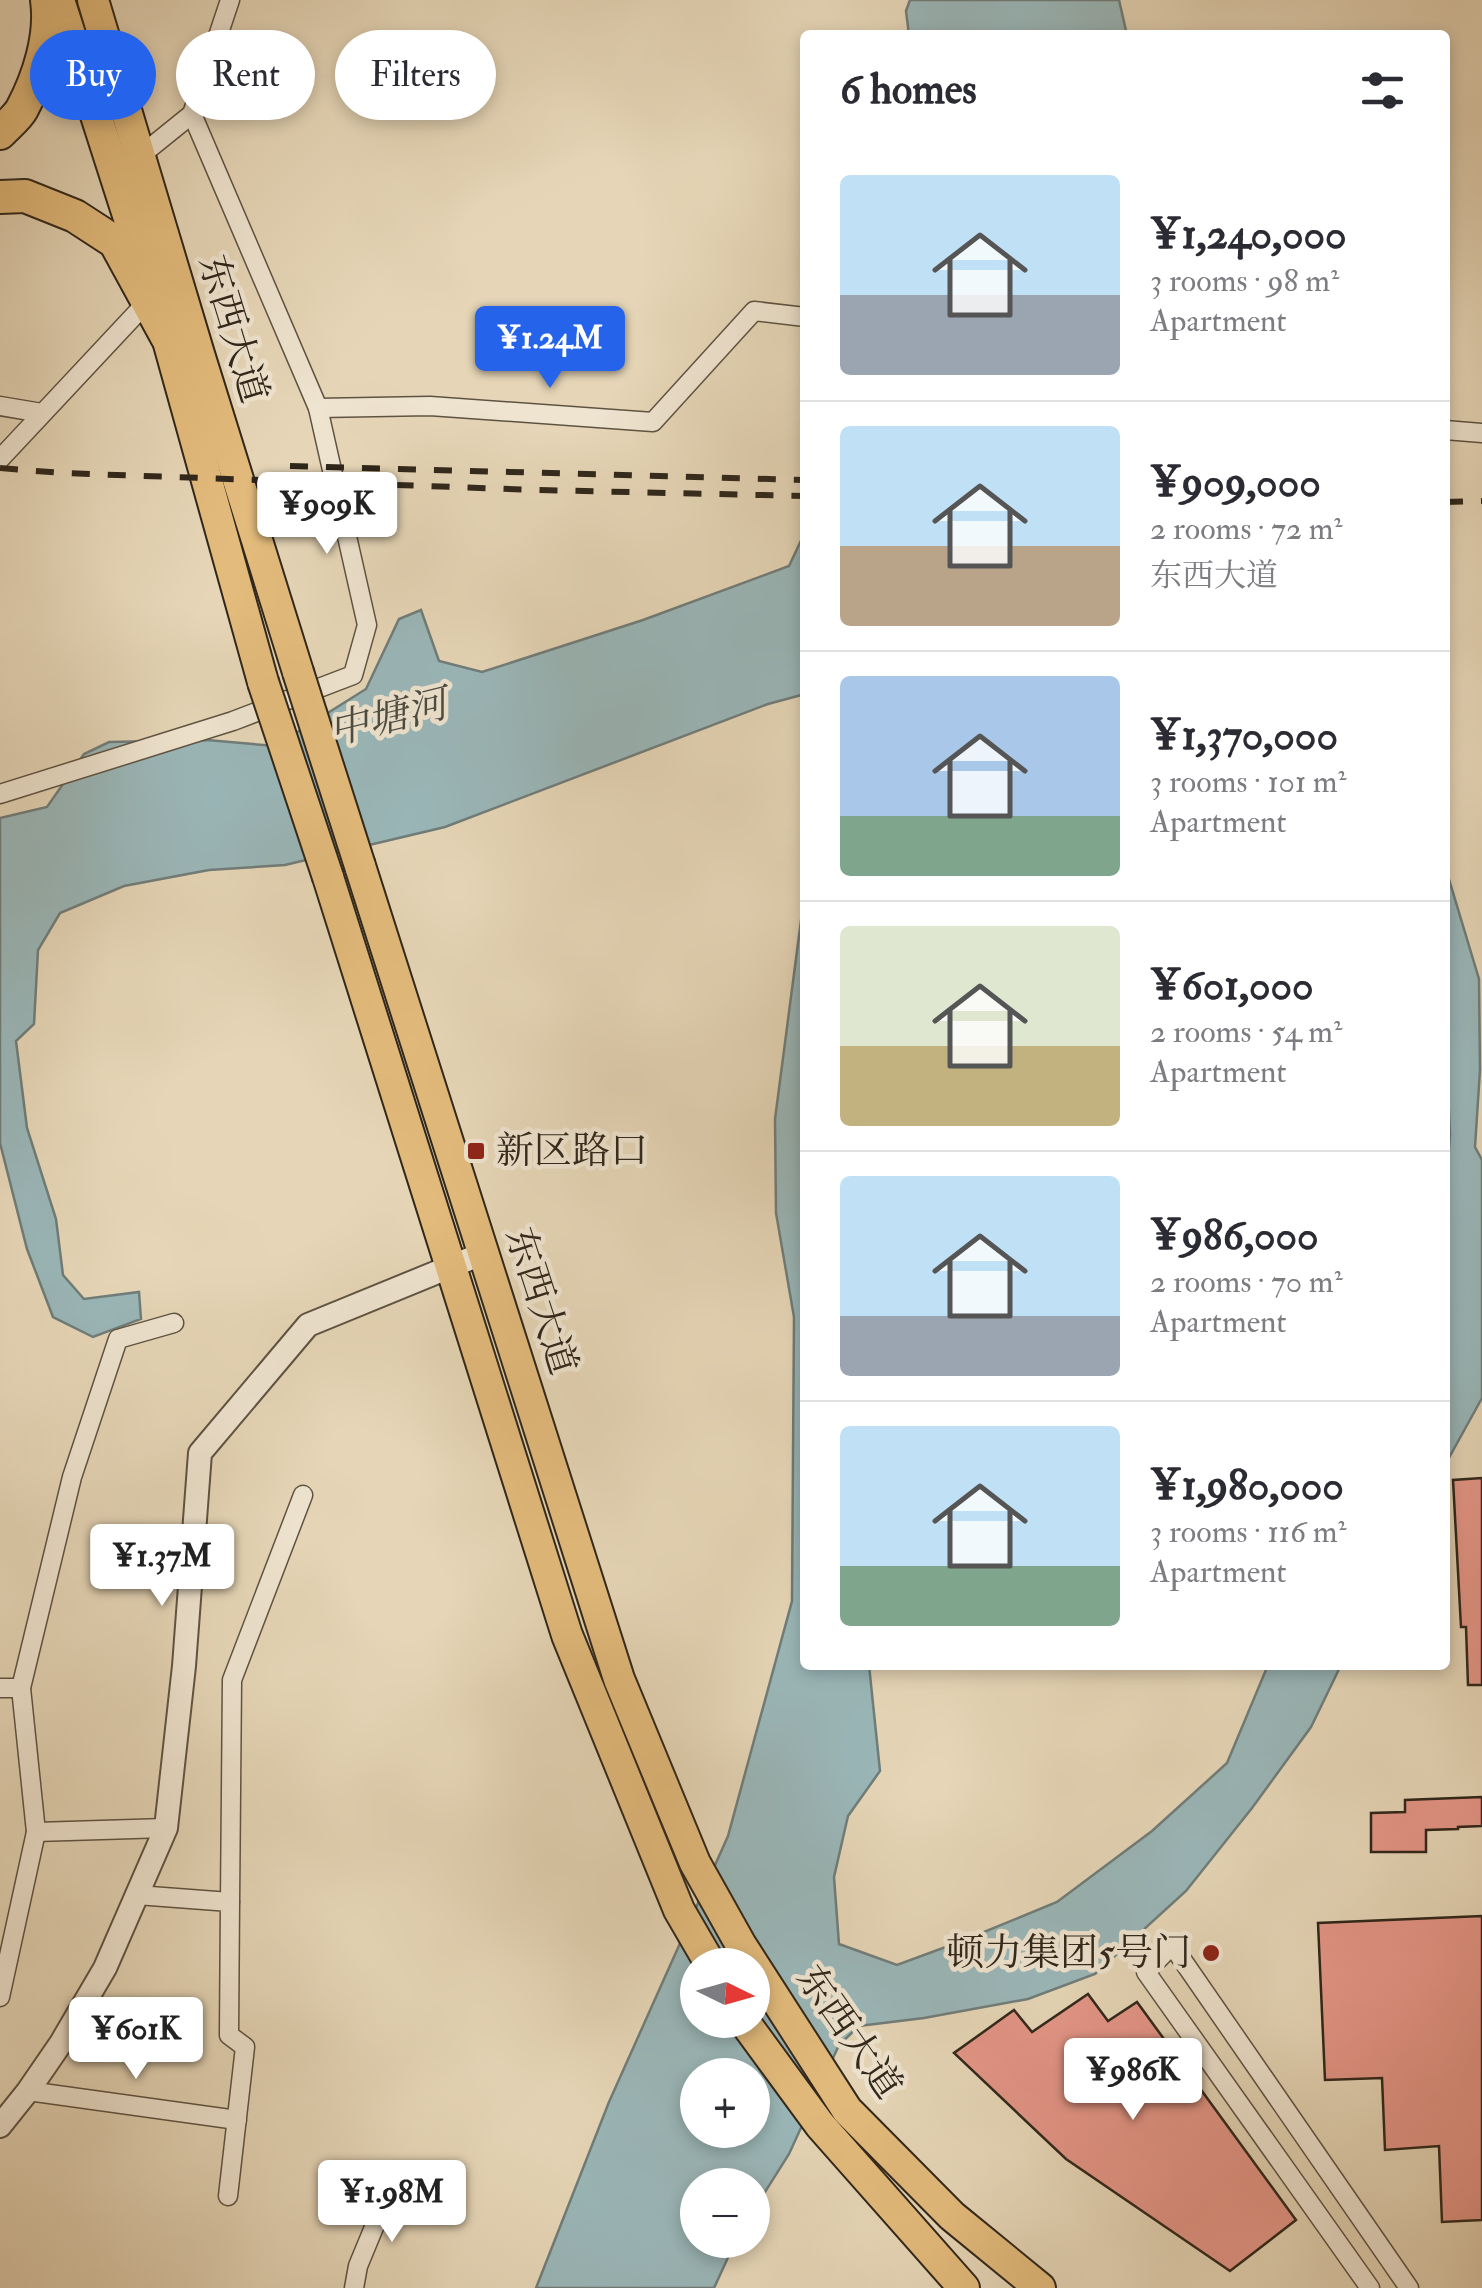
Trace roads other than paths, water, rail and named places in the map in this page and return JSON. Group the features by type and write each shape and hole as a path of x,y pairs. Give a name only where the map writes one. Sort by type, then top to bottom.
{"highway":[{"path":"0,132 20,112 43,58 47,0"},
{"path":"0,197 26,196 76,216 114,242 167,337"}],"main road":[{"name":"东西大道","path":"59,0 167,337 262,682 328,877 566,1635 679,1910 701,1948"},
{"name":"东西大道","path":"93,0 298,672 619,1679 695,1863 741,1945 847,2110 952,2216 1040,2288"},
{"name":"东西大道","path":"756,2038 820,2125 964,2288"}],"street":[{"path":"220,30 230,0"},
{"path":"140,156 185,120"},
{"path":"0,794 234,721 353,675 367,624 318,408 195,120"},
{"path":"0,459 148,302"},
{"path":"318,408 430,406 654,422 754,312 800,317"},
{"path":"0,406 42,414"},
{"path":"1450,430 1482,432"},
{"path":"0,2126 60,2043 105,1968 166,1828 184,1666 200,1453 308,1325 484,1253"},
{"path":"0,1997 36,1832 22,1688 72,1477 118,1339 174,1323"},
{"path":"228,2196 245,2046 228,2035 232,1680 303,1495"},
{"path":"0,1688 22,1688"},
{"path":"36,1832 166,1828"},
{"path":"137,1895 230,1902"},
{"path":"1370,2288 1146,1972 1172,1944 1409,2288"},
{"path":"28,2091 237,2120"},
{"path":"354,2288 358,2266 389,2191"}],"water":[{"path":"910,0 1119,0 1126,30 908,30 906,11"},
{"name":"中塘河","path":"800,543 800,695 768,704 445,827 285,865 209,870 124,886 60,913 38,950 34,1024 16,1041 27,1128 56,1219 63,1275 84,1299 139,1292 141,1319 93,1337 53,1317 27,1249 0,1143 0,818 47,807 84,754 109,742 207,740 275,746 366,689 399,619 421,610 439,661 482,672 643,620 789,566"},
{"path":"1450,883 1479,979 1480,1070 1475,1147 1482,1160 1482,1398 1450,1456"},
{"path":"800,928 800,1670 870,1670 880,1771 848,1816 834,1877 839,1944 897,1965 1057,1902 1152,1831 1227,1763 1266,1670 1339,1670 1311,1727 1186,1891 1095,1974 1028,1999 859,2026 839,2045 789,2154 770,2184 770,2168 680,2168 680,2258 728,2258 714,2288 536,2288 609,2102 728,1836 792,1601 794,1317 776,1213 775,1119"}],"railway":[{"path":"290,466 800,480"},
{"path":"0,468 537,490 800,496"},
{"path":"1450,502 1482,501"}],"place":[{"name":"新区路口","path":"476,1151"},
{"name":"顿力集团5号门","path":"1211,1953"}]}
